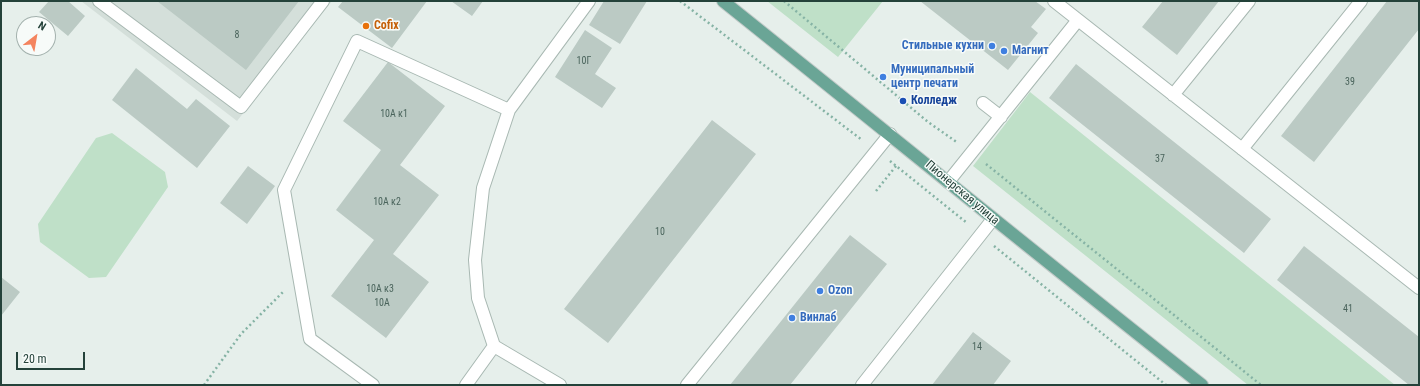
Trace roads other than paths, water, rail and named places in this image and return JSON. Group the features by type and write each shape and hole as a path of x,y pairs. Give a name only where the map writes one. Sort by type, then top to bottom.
{"main road":[{"name":"Пионерская улица","path":"723,1 890,134 993,219 1202,385"}],"lane":[{"path":"99,1 240,107 323,1"},
{"path":"560,385 494,346 478,298 475,260 483,188 509,110 589,1"},
{"path":"1054,1 1419,288"},
{"path":"1173,95 1249,1"},
{"path":"1242,149 1361,1"},
{"path":"948,182 1078,20"},
{"path":"373,385 310,339 284,190 357,41 509,110"},
{"path":"983,103 1001,117"},
{"path":"687,385 890,134"},
{"path":"862,385 993,219"},
{"path":"466,385 494,346"}],"place":[{"name":"Cofix","path":"366,26"},
{"name":"Стильные кухни","path":"992,46"},
{"name":"Магнит","path":"1004,51"},
{"name":"Муниципальный центр печати","path":"883,77"},
{"name":"Колледж","path":"903,101"},
{"name":"Ozon","path":"820,291"},
{"name":"Винлаб","path":"792,318"}]}
